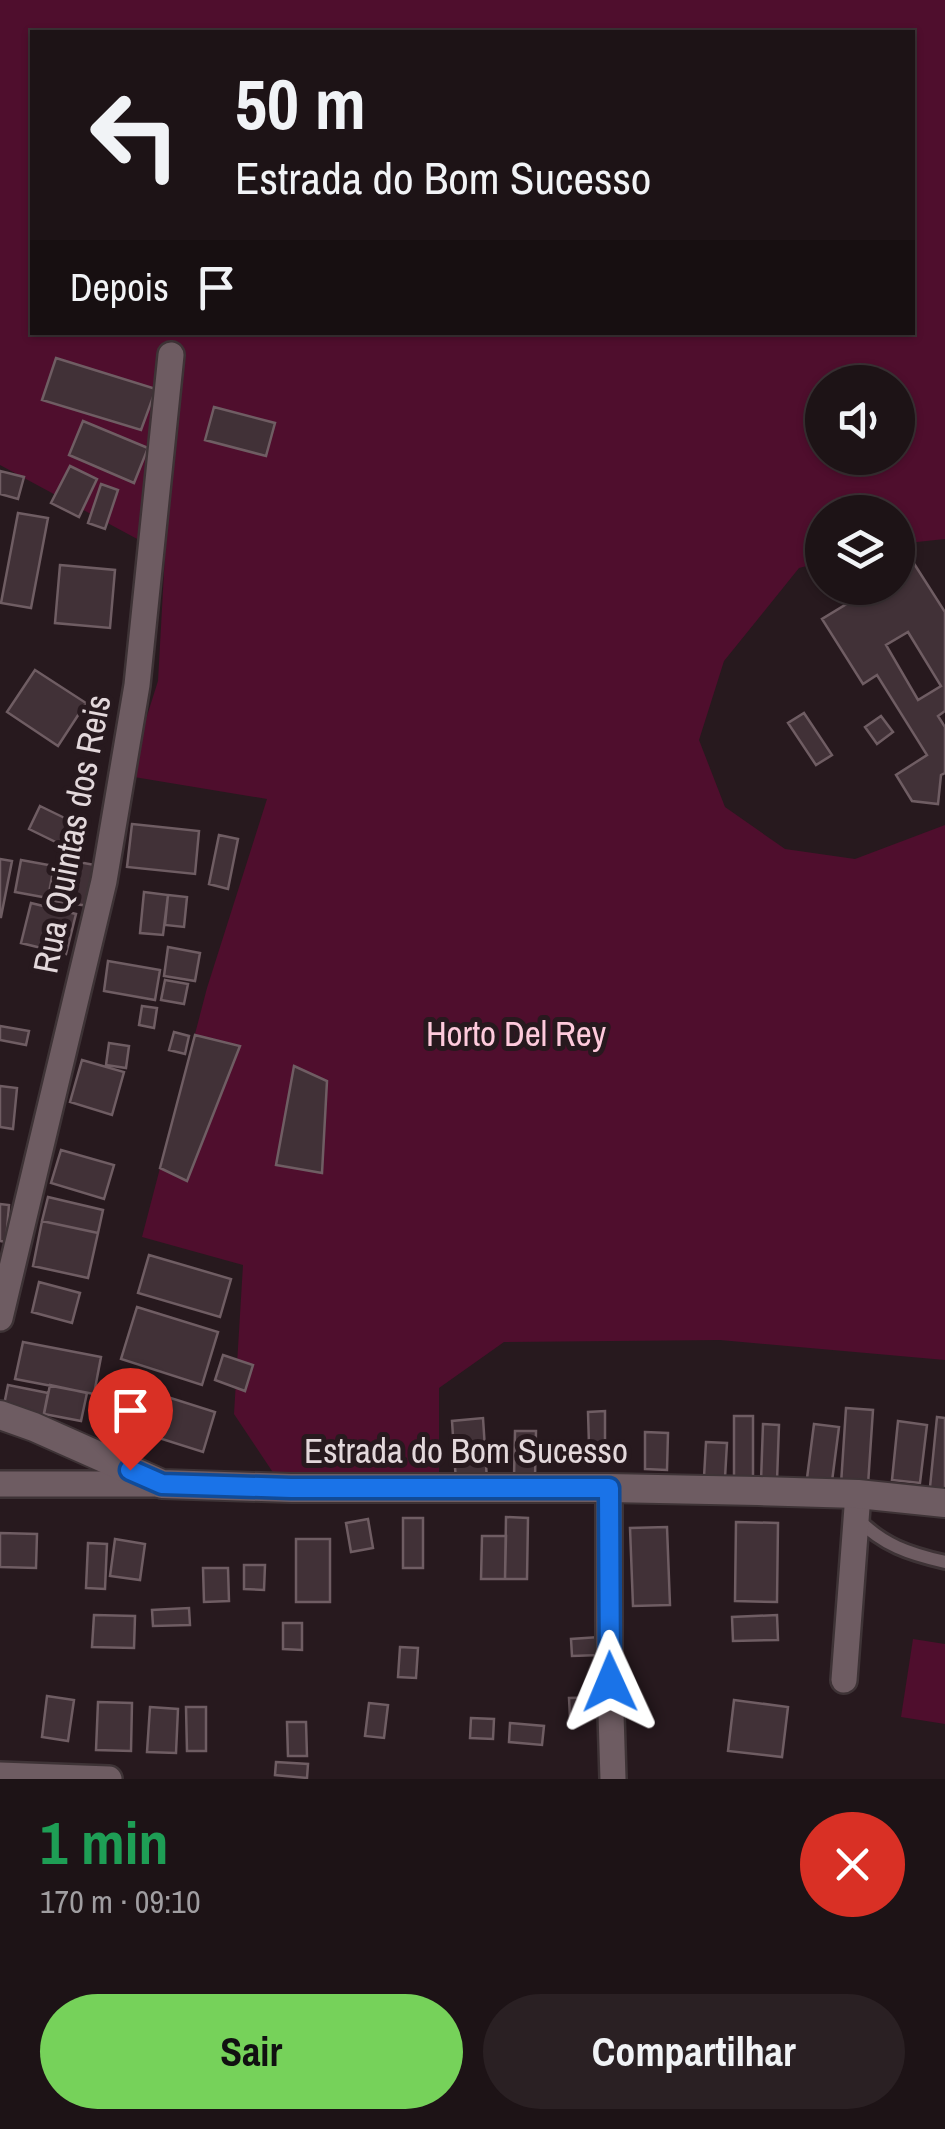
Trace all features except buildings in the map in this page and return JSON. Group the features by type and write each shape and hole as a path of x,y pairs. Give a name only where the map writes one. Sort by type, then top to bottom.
{"street":[{"name":"Rua Quintas dos Reis","path":"0,1318 104,880 136,684 172,355"},
{"name":"Estrada do Bom Sucesso","path":"0,1415 162,1484 609,1488 856,1505 945,1503"},
{"path":"0,1484 162,1484"},
{"path":"609,1488 613,1779"},
{"path":"844,1680 856,1505"},
{"path":"0,1775 109,1779"}],"lane":[{"path":"856,1505 869,1530 887,1544 945,1562"}],"green space":[{"name":"Horto Del Rey","path":"0,0 945,0 945,539 915,542 915,495 805,495 805,566 799,568 724,661 699,740 725,807 785,849 855,859 945,825 945,1360 720,1340 504,1342 439,1388 439,1473 274,1474 234,1414 243,1265 142,1237 207,988 267,799 128,776 158,681 165,554 0,465"},
{"path":"913,1639 945,1644 945,1724 901,1717"}],"route":[{"path":"130,1470 162,1484 609,1488 610,1682"}]}
